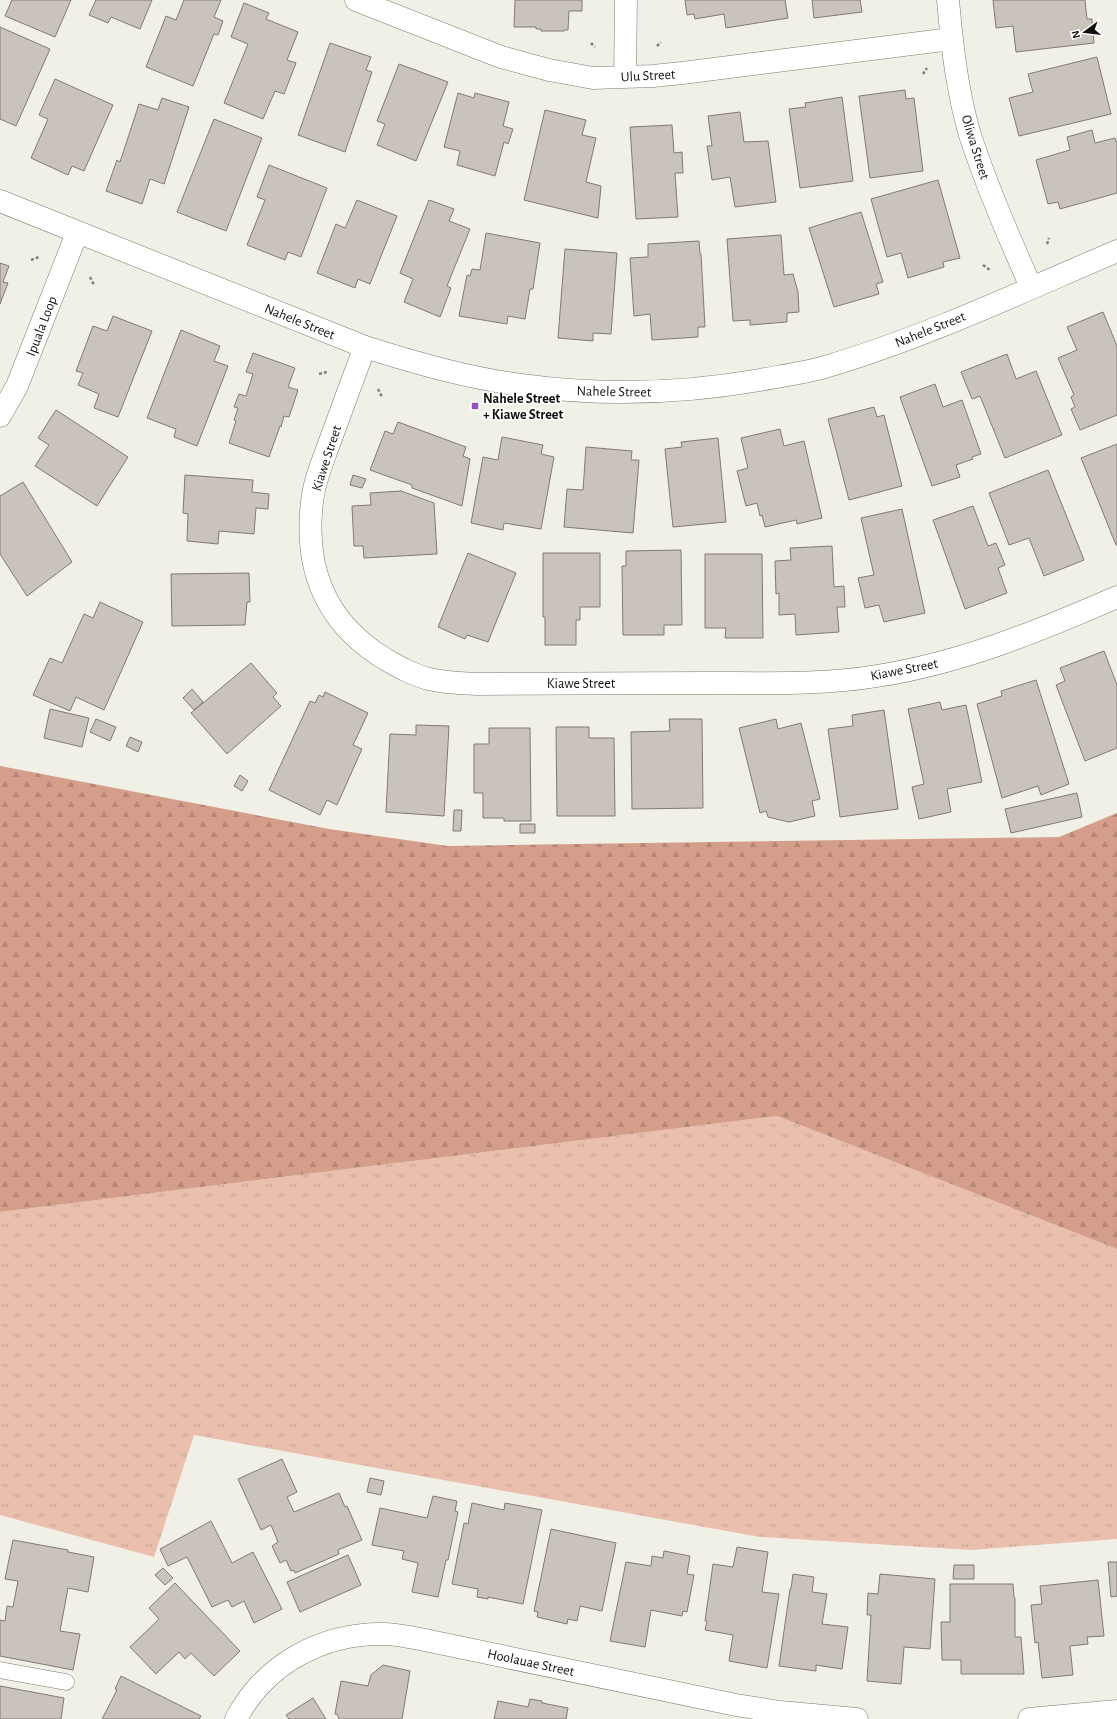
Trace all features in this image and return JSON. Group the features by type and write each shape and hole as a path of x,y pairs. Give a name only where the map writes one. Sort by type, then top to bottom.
{"street":[{"name":"Ulu Street","path":"356,0 501,57 550,70 593,78 682,73 951,39"},
{"path":"625,77 626,0"},
{"name":"Oliwa Street","path":"948,0 951,39 970,133 988,186 1031,287"},
{"name":"Nahele Street","path":"0,202 365,347 421,364 466,375 520,385 589,392 682,391 733,385 822,367 919,334 1117,251"},
{"name":"Ipuala Loop","path":"0,416 17,386 77,233"},
{"name":"Kiawe Street","path":"365,347 317,478 312,500 310,524 312,552 323,596 336,617 351,634 371,650 402,670 428,679 452,683 477,684 778,683 877,676 923,667 978,652 1051,626 1117,597"},
{"name":"Hoolauae Street","path":"236,1719 252,1693 268,1676 284,1663 307,1649 332,1640 355,1635 385,1634 420,1639 736,1705 780,1712 857,1719"},
{"path":"1029,1719 1117,1711"}],"lane":[{"path":"0,1670 66,1682"}],"path":[{"path":"657,46 661,42"},
{"path":"591,43 595,47"},
{"path":"923,74 927,68"},
{"path":"1047,244 1049,238"},
{"path":"31,260 39,257"},
{"path":"983,266 990,270"},
{"path":"90,277 94,285"},
{"path":"319,374 327,372"},
{"path":"378,389 382,397"}],"green space":[{"path":"0,766 329,829 448,846 1059,837 1117,813 1117,1249 777,1116 0,1212"},
{"path":"777,1116 1117,1249 1117,1539 971,1550 760,1537 194,1435 154,1557 0,1515 0,1212"}],"building":[{"path":"12,0 71,0 55,37 5,16"},
{"path":"96,0 152,0 140,29 111,17 108,23 89,15"},
{"path":"184,0 221,0 214,17 223,21 218,35 214,34 193,86 146,67 166,16 176,20"},
{"path":"515,0 582,0 582,11 569,11 568,30 564,31 541,31 541,29 536,29 536,27 514,27"},
{"path":"685,0 785,0 788,18 726,28 724,14 695,19 694,14 687,15"},
{"path":"812,0 860,0 862,12 814,18"},
{"path":"993,0 1085,0 1087,19 1092,19 1094,43 1016,52 1013,26 996,28"},
{"path":"244,3 269,13 266,19 298,32 287,60 296,63 284,94 275,91 263,119 224,103 248,44 231,37"},
{"path":"0,27 50,49 16,126 0,119"},
{"path":"330,43 371,57 366,70 372,72 345,152 298,135"},
{"path":"1097,57 1111,114 1019,136 1009,98 1033,92 1028,74"},
{"path":"399,64 448,82 416,161 377,145 385,124 377,121"},
{"path":"55,79 113,105 84,171 72,166 68,175 31,158 48,119 39,115"},
{"path":"905,90 906,99 914,98 923,171 870,178 859,96"},
{"path":"458,93 474,98 475,93 509,102 503,126 513,129 508,144 504,142 495,176 457,165 460,151 444,147"},
{"path":"842,97 853,181 800,188 789,109 806,107 805,103"},
{"path":"162,98 189,107 164,184 150,179 142,204 106,191 117,160 120,162 139,104 158,110"},
{"path":"545,110 586,120 582,135 596,138 586,182 601,186 598,218 524,200"},
{"path":"740,112 744,142 768,141 776,202 735,207 730,177 712,180 707,146 712,146 708,116"},
{"path":"214,119 262,138 226,231 177,212"},
{"path":"672,125 674,153 682,152 683,173 675,173 678,217 636,219 630,127"},
{"path":"1092,130 1095,143 1115,138 1117,143 1117,193 1060,209 1058,202 1048,204 1036,160 1070,150 1067,137"},
{"path":"269,165 327,188 301,257 288,252 285,260 247,245 265,200 257,197"},
{"path":"938,180 960,258 943,262 944,267 908,278 901,253 887,257 871,199"},
{"path":"357,200 397,216 370,284 358,279 355,288 317,273 336,224 345,228"},
{"path":"429,200 454,209 449,221 470,229 447,286 451,288 440,317 404,302 413,279 400,273"},
{"path":"861,212 883,282 876,284 879,294 834,307 809,228"},
{"path":"486,233 540,243 533,289 530,289 525,319 508,316 507,324 459,316 467,275 470,276 472,269 480,270"},
{"path":"781,235 784,275 793,274 798,292 799,312 787,313 787,322 750,325 750,320 733,321 727,239"},
{"path":"699,241 705,327 698,327 698,337 652,340 650,314 634,316 630,258 648,257 648,244"},
{"path":"565,249 617,253 611,334 593,333 593,341 558,338"},
{"path":"0,263 9,266 3,282 8,283 0,304"},
{"path":"1103,312 1117,346 1117,415 1080,430 1071,409 1075,407 1071,397 1074,395 1058,358 1077,350 1067,327"},
{"path":"113,316 152,331 118,417 94,408 99,394 78,385 83,373 76,371 93,326 107,331"},
{"path":"181,330 220,346 214,361 228,366 197,446 174,437 176,429 147,418"},
{"path":"253,353 295,368 288,387 298,390 289,417 284,416 269,457 229,443 236,421 234,420 238,408 234,407 239,394 246,396 253,374 246,372"},
{"path":"1007,354 1016,379 1036,371 1062,435 1005,458 980,396 972,399 961,372"},
{"path":"935,384 943,407 962,400 981,454 972,457 973,459 956,465 960,477 932,486 900,397"},
{"path":"874,407 877,417 884,415 902,486 849,500 828,419"},
{"path":"56,410 128,457 97,506 35,466 49,445 38,438"},
{"path":"398,422 466,447 463,456 470,459 462,506 412,488 412,485 370,470 385,431 393,434"},
{"path":"780,429 784,446 804,441 822,518 797,524 796,520 765,527 762,515 760,516 757,503 746,506 737,471 748,468 741,438"},
{"path":"502,437 543,445 541,454 554,457 541,529 504,523 503,530 471,523 483,457 498,460"},
{"path":"718,438 726,522 673,527 665,449 682,447 681,442"},
{"path":"1117,444 1117,545 1116,545 1081,458"},
{"path":"586,447 632,451 631,460 639,460 633,533 564,527 567,489 583,490"},
{"path":"1048,470 1084,560 1044,576 1029,538 1009,545 989,493"},
{"path":"185,475 253,480 252,492 269,494 268,509 256,508 254,534 219,531 218,544 187,541 188,514 183,513"},
{"path":"353,475 366,479 362,488 350,485"},
{"path":"23,482 72,562 27,596 0,554 0,496"},
{"path":"401,491 434,503 437,554 364,558 363,546 354,546 352,506 371,505 370,493"},
{"path":"973,506 988,546 996,543 1005,565 998,568 1007,593 965,609 933,520"},
{"path":"902,509 925,613 884,622 879,605 865,608 858,578 874,575 861,518"},
{"path":"832,546 834,587 844,586 845,607 837,607 839,632 796,635 795,614 779,615 779,593 776,594 775,561 791,560 790,548"},
{"path":"681,550 682,625 664,625 664,635 623,635 622,566 626,566 626,551"},
{"path":"468,553 516,573 488,642 467,635 465,639 438,627"},
{"path":"543,553 600,553 600,607 580,607 580,620 576,620 576,645 545,645 545,617 543,617"},
{"path":"705,554 762,554 763,638 725,638 726,628 705,628"},
{"path":"249,573 250,602 247,602 245,625 172,626 171,574"},
{"path":"100,602 143,622 104,710 76,697 70,711 33,695 50,658 62,663 84,614 93,618"},
{"path":"1104,651 1117,685 1117,748 1085,761 1056,685 1065,681 1060,668"},
{"path":"251,663 277,693 273,697 281,706 227,754 191,713"},
{"path":"1036,680 1069,784 1041,795 1038,786 1002,798 977,704 1002,696 1001,691"},
{"path":"192,689 203,702 194,710 183,698"},
{"path":"325,692 368,713 353,745 362,749 337,805 327,800 320,815 269,790 310,701 315,703 319,695 323,697"},
{"path":"940,702 942,710 966,705 982,782 947,789 951,812 919,819 912,787 924,784 908,709"},
{"path":"50,709 89,718 82,747 44,738"},
{"path":"884,710 898,809 840,817 828,729 853,726 852,715"},
{"path":"96,719 116,727 110,741 90,732"},
{"path":"669,719 702,719 703,808 632,809 631,732 670,731"},
{"path":"776,719 778,729 801,723 820,799 812,801 815,816 789,822 768,817 766,811 760,813 739,728"},
{"path":"416,725 449,726 444,816 386,812 390,734 416,735"},
{"path":"556,727 589,727 589,738 614,738 615,816 557,816"},
{"path":"489,728 530,728 531,821 504,821 504,818 483,818 483,793 474,793 474,744 489,744"},
{"path":"130,737 142,742 138,752 126,746"},
{"path":"240,775 248,781 242,791 234,786"},
{"path":"1077,793 1082,817 1011,833 1005,809"},
{"path":"454,810 462,810 461,831 453,831"},
{"path":"520,824 535,824 535,833 520,833"},
{"path":"282,1459 297,1492 287,1497 294,1512 339,1493 345,1507 347,1506 362,1540 338,1550 339,1554 295,1573 294,1570 291,1571 286,1560 280,1563 272,1546 278,1542 271,1525 261,1530 238,1479"},
{"path":"370,1478 384,1481 381,1495 367,1492"},
{"path":"433,1496 457,1501 455,1511 458,1512 448,1560 446,1560 438,1597 412,1592 418,1563 402,1559 404,1551 372,1545 380,1508 427,1518"},
{"path":"472,1503 504,1510 505,1503 542,1510 523,1604 488,1597 488,1599 477,1597 478,1589 452,1584 464,1523 468,1524"},
{"path":"211,1521 232,1563 253,1552 282,1609 254,1623 244,1601 232,1607 228,1600 212,1607 187,1557 168,1566 160,1549"},
{"path":"551,1529 616,1543 602,1611 580,1606 577,1621 568,1619 567,1624 537,1617 538,1612 534,1611"},
{"path":"13,1540 68,1550 68,1552 94,1557 88,1592 68,1588 60,1631 80,1634 73,1670 0,1656 0,1620 5,1621 7,1606 13,1607 18,1581 5,1579"},
{"path":"737,1547 768,1552 762,1592 779,1594 767,1668 729,1661 733,1635 705,1630 713,1564 733,1567"},
{"path":"664,1551 690,1556 687,1574 694,1575 687,1612 683,1611 682,1616 651,1610 645,1647 610,1641 626,1562 651,1566 652,1556 663,1558"},
{"path":"348,1555 361,1585 300,1612 287,1582"},
{"path":"1108,1562 1117,1562 1117,1596 1111,1597"},
{"path":"954,1565 974,1565 974,1579 953,1579"},
{"path":"163,1568 173,1578 165,1585 155,1575"},
{"path":"793,1574 814,1577 812,1592 827,1594 822,1624 848,1627 842,1669 816,1665 816,1671 779,1666"},
{"path":"880,1574 935,1579 930,1649 904,1647 901,1684 867,1681 871,1615 867,1615 868,1593 878,1594"},
{"path":"1098,1580 1104,1636 1087,1637 1088,1644 1070,1646 1073,1675 1042,1678 1038,1642 1035,1643 1031,1605 1042,1604 1040,1586"},
{"path":"175,1583 240,1651 214,1676 191,1653 185,1659 179,1652 156,1674 130,1647 159,1619 149,1608"},
{"path":"950,1584 1013,1584 1015,1598 1015,1637 1021,1637 1024,1674 961,1674 961,1660 942,1660 941,1622 950,1622"},
{"path":"383,1665 410,1671 402,1719 339,1719 337,1714 335,1714 341,1681 368,1686 371,1675"},
{"path":"121,1676 201,1716 199,1719 102,1719 117,1690 115,1689"},
{"path":"0,1686 64,1698 61,1719 0,1719"},
{"path":"313,1698 326,1719 289,1719 286,1715"},
{"path":"530,1699 568,1708 566,1719 494,1719 498,1701 528,1707"}],"place":[{"name":"Nahele Street + Kiawe Street","path":"475,406"}]}
